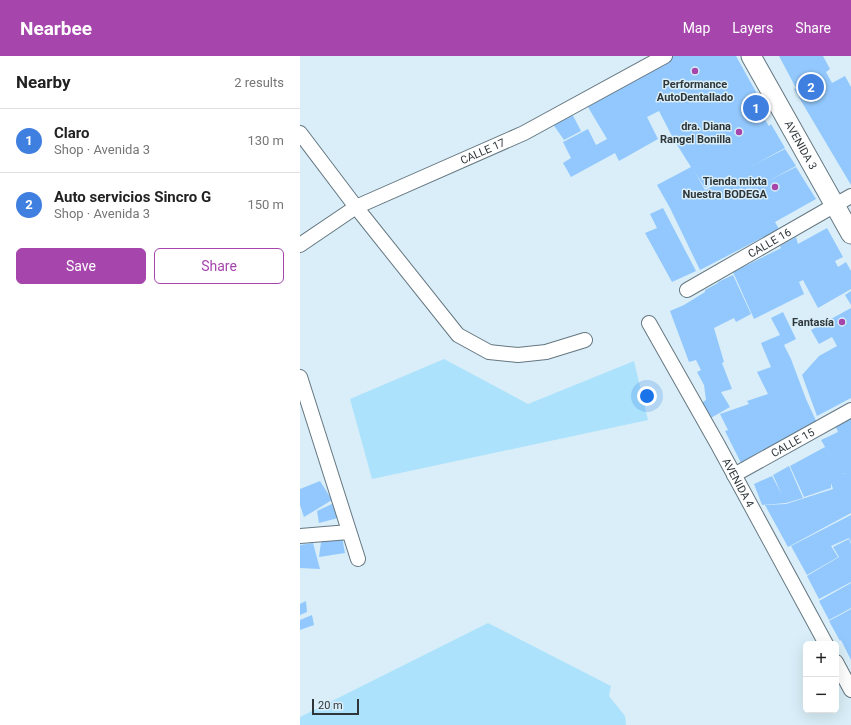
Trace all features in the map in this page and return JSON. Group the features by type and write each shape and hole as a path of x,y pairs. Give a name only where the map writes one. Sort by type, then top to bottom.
{"main road":[{"name":"AVENIDA 3","path":"751,56 851,234"}],"street":[{"name":"CALLE 17","path":"300,245 356,207 524,133 665,56"},
{"path":"300,133 356,207 458,335 489,352 518,355 546,352 585,340"},
{"name":"CALLE 16","path":"687,290 851,196"},
{"name":"AVENIDA 4","path":"649,323 824,641"},
{"path":"300,377 358,559"},
{"name":"CALLE 15","path":"734,475 851,410"},
{"path":"300,536 349,532"},
{"path":"839,668 851,690"}],"shaded area":[{"path":"444,359 528,404 634,361 648,420 372,479 350,399"},
{"path":"488,623 611,686 609,696 625,716 626,725 300,725 300,717"}],"building":[{"path":"668,56 736,56 765,108 759,111 769,126 771,124 785,148 752,166 785,149 796,166 768,181 796,167 816,199 775,222 779,229 700,270 670,208 657,185 691,167 674,140 659,111 647,117 658,139 619,161 615,153 571,177 563,163 571,158 563,142 588,129 596,145 607,139 585,102","holes":["695,172 705,188 728,176 729,178 705,190"]},
{"path":"779,56 823,56 830,69 826,72 832,83 845,76 851,87 851,185 794,89 796,88"},
{"path":"569,108 581,131 564,140 550,120"},
{"path":"663,208 696,271 672,282 645,233 657,228 650,214"},
{"path":"827,228 843,257 835,261 838,267 846,262 851,271 851,289 818,308 803,280 799,282 804,294 754,319 733,272 781,248 780,246 796,237 798,244"},
{"path":"733,275 751,314 736,322 734,318 714,328 724,362 722,363 732,389 721,392 730,407 709,419 701,403 706,400 704,385 697,372 701,370 696,360 689,362 670,311 684,305 718,282"},
{"path":"851,291 851,305 845,295"},
{"path":"851,308 851,398 817,416 802,375 819,356 837,346 832,337 819,344 811,330"},
{"path":"783,312 796,339 784,345 817,423 741,463 725,431 728,430 720,414 749,404 747,401 768,394 757,372 771,367 761,343 780,335 771,318"},
{"path":"851,417 851,513 788,547 765,505 786,504 833,489 831,483 831,488 804,497 790,466 825,447 834,462 821,440 838,432 835,425"},
{"path":"789,466 803,498 786,503 762,505 754,484 772,476 782,495 773,475"},
{"path":"320,481 332,500 304,517 300,505 300,489"},
{"path":"334,503 338,518 319,523 317,511"},
{"path":"851,515 851,542 849,538 831,546 838,557 807,575 791,546"},
{"path":"342,537 345,553 319,557 321,542"},
{"path":"849,539 851,544 851,582 819,599 807,576 839,557 833,547"},
{"path":"313,543 320,569 300,568 300,545"},
{"path":"851,583 851,608 829,620 819,601"},
{"path":"306,601 307,612 300,615 300,604"},
{"path":"851,609 851,660 829,621"},
{"path":"312,615 314,625 300,630 300,620"}],"place":[{"name":"Performance AutoDentallado","path":"695,71"},
{"name":"Auto servicios Sincro G","path":"811,87"},
{"name":"Claro","path":"756,108"},
{"name":"dra. Diana Rangel Bonilla","path":"739,132"},
{"name":"Tienda mixta Nuestra BODEGA","path":"775,187"},
{"name":"Fantasía","path":"842,322"}]}
